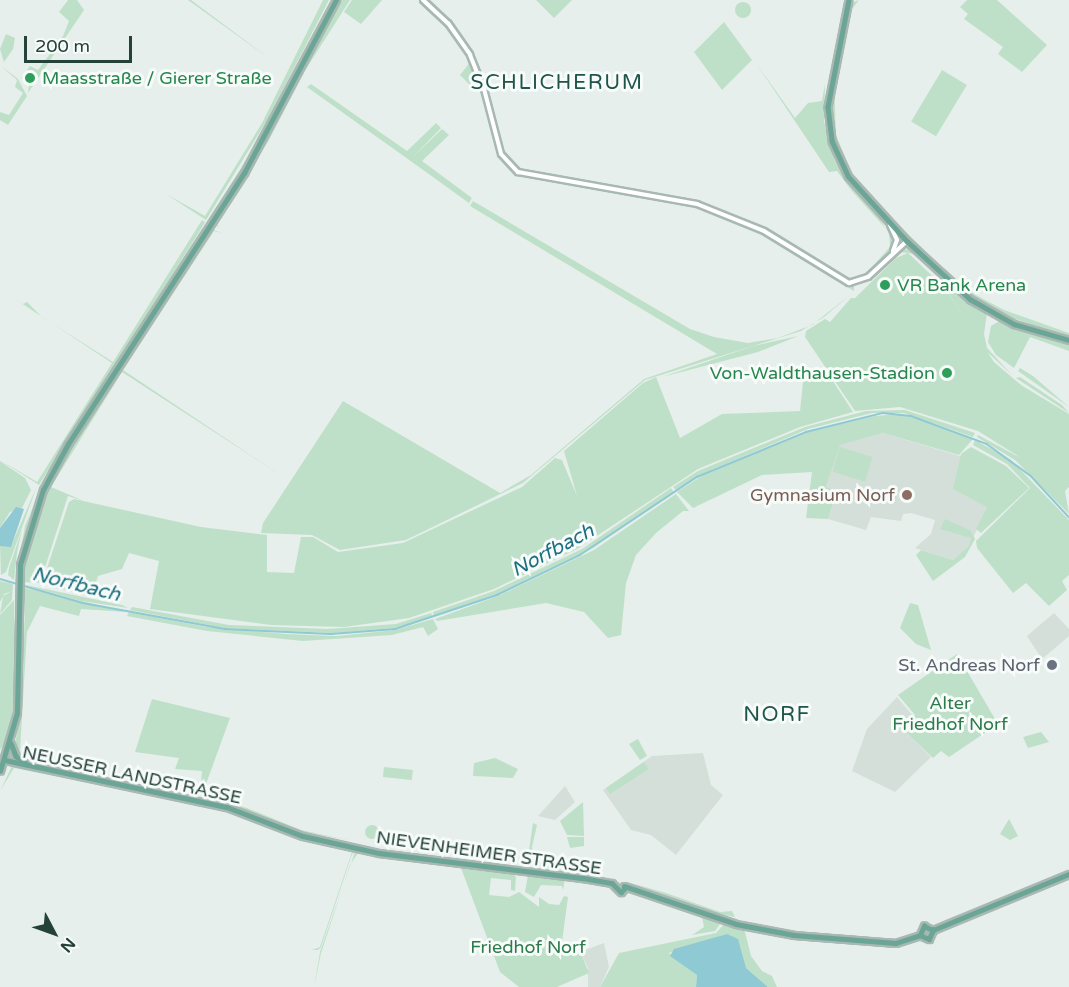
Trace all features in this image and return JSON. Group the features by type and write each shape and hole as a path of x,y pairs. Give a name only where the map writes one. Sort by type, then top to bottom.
{"main road":[{"path":"0,771 11,742 19,688 17,598 19,572 33,513 55,466 244,173 336,0"},
{"path":"849,0 829,85 831,135 851,180 907,240 979,304 1014,324 1069,340"},
{"path":"11,742 16,756 29,766"},
{"name":"NEUSSER LANDSTRASSE","path":"5,760 227,807 297,834 355,848"},
{"name":"NIEVENHEIMER STRASSE","path":"355,848 396,856 583,878 735,923 794,935 896,943 920,935"},
{"path":"933,930 924,926 920,935 929,939 933,930 1069,874"}],"street":[{"path":"423,0 448,23 473,59 500,151 512,169 526,174 683,200 727,215 770,234 846,282 866,279 907,240"},
{"path":"889,222 897,240 891,255"}],"shaded area":[{"name":"Gymnasium Norf","path":"883,433 963,457 987,507 969,547 953,560 915,548 931,534 935,520 911,513 903,514 901,521 871,517 866,530 828,519 837,491 826,487 839,445"},
{"name":"St. Andreas Norf","path":"1054,613 1069,629 1069,636 1042,659 1027,636"},
{"path":"897,697 913,716 902,729 931,757 895,792 852,771 867,729"},
{"path":"703,753 711,785 723,795 676,855 651,835 631,830 603,790 652,756"},
{"path":"565,786 575,802 555,820 538,816"},
{"path":"604,943 609,967 600,987 588,987 588,968 580,952"}],"green space":[{"path":"68,0 77,0 84,10 28,93 29,84 21,78 30,66 38,70 63,36 69,21 59,12"},
{"path":"188,0 191,0 270,59"},
{"path":"323,0 329,0 269,117 206,220 166,194 205,216 262,123"},
{"path":"331,0 278,107 240,176 208,220 254,148"},
{"path":"339,0 350,0 306,69 269,140 217,224 219,228 215,224 259,152"},
{"path":"352,0 382,0 361,24 344,12"},
{"path":"536,0 572,0 554,18"},
{"path":"859,0 852,9 834,83 836,135 854,179 924,250 922,251 855,182 833,136 830,106 833,78 851,3"},
{"path":"967,0 997,0 1047,45 1022,72 998,54 1003,47 964,19 968,14 960,7"},
{"path":"743,2 749,4 751,10 749,16 743,18 737,16 735,10 737,4"},
{"path":"724,22 752,60 722,90 694,52"},
{"path":"6,34 15,38 13,49 4,62 0,49"},
{"path":"471,61 481,88 476,91 460,75"},
{"path":"756,63 795,118 808,103 822,101 825,84 824,122 835,161 851,187 886,229 837,171 829,172"},
{"path":"0,65 18,79 27,96 8,125 0,120 0,112 9,115 23,93 15,87 17,80"},
{"path":"942,70 967,85 936,136 911,121"},
{"path":"311,84 407,151 436,123 441,128 414,156 442,129 449,135 422,161 472,198 469,203 307,87"},
{"path":"473,201 690,329 714,337 748,343 778,338 809,326 801,331 645,380 523,483 406,540 340,550 312,535 261,533 263,523 343,401 500,493 531,475 644,379 717,354 470,206"},
{"path":"723,211 770,230 844,278 863,277 852,281 846,280 769,231"},
{"path":"202,220 205,222 39,485 0,460 37,482 112,363 51,323 113,362"},
{"path":"206,224 52,466 30,516 17,572 25,526 52,462"},
{"path":"211,229 222,233 214,231 123,370 282,476 122,372 51,487 84,501 68,496 40,583 21,582 25,553 42,499 59,463"},
{"path":"889,233 893,247 868,275 863,277 890,247"},
{"path":"907,249 913,251 987,313 984,334 987,348 1012,375 985,350 938,277 914,254 900,252"},
{"name":"Von-Waldthausen-Stadion","path":"908,253 944,287 994,362 1021,385 1069,414 1069,487 1065,491 1069,514 1015,460 977,437 978,435 1021,458 978,431 900,407 855,411 805,337 806,331 825,319 830,322 851,298 855,298 896,258"},
{"path":"944,268 974,294 1004,310 1069,333 1069,338 1001,314 969,296 942,271"},
{"path":"839,282 854,285 854,291"},
{"path":"0,289 23,304 27,302 41,316"},
{"path":"850,295 824,317 816,322"},
{"path":"1001,320 1069,342 1069,351 1030,337 1014,368 996,355 988,342 991,326"},
{"path":"798,336 758,352 662,377 753,346"},
{"path":"1020,368 1033,376 1069,407 1018,371"},
{"path":"827,372 853,412 800,427 698,469 577,549 494,589 409,618 344,627 271,625 150,609 159,561 129,553 122,569 98,576 92,597 48,586 43,580 69,502 74,499 201,527 267,535 267,572 294,573 301,537 313,537 338,552 403,543 522,487 555,458 562,460 577,496 564,451 643,383 656,377 680,438 722,414 800,411 803,382"},
{"path":"1020,377 1062,405 1069,413 1016,378"},
{"path":"905,410 975,433 973,437 904,413 872,413 808,429 697,476 676,490 673,487 698,471 805,427 866,411"},
{"path":"902,414 973,439 959,455 883,433 840,445 826,487 837,491 828,519 806,518 812,472 762,475 693,508 677,492 700,477 807,432 874,416"},
{"path":"975,440 1011,460 1069,520 1069,575 1062,581 1067,590 1049,606 1026,583 1013,593 977,548 976,541 1030,488 1007,464 973,445"},
{"path":"840,447 873,457 865,482 832,472"},
{"path":"971,447 1006,466 1029,488 981,533 976,529 987,507 953,489 961,454"},
{"path":"0,461 25,478 31,490 22,508 10,512 0,528"},
{"path":"37,486 6,572 1,575 0,546 11,546"},
{"path":"671,488 674,492 593,548 497,594 434,616 433,612 494,591 582,549"},
{"path":"676,494 689,511 683,511 656,533 636,555 626,583 621,635 608,638 584,612 546,603 437,621 435,619 498,596 594,550"},
{"path":"945,519 970,530 975,539 965,557 933,581 916,555 921,550 953,560 969,546 971,538 940,529"},
{"path":"22,529 14,580 8,575 9,568"},
{"path":"0,581 13,584 12,600 0,614 3,596 0,602"},
{"path":"21,584 122,605 128,608 81,601"},
{"path":"21,587 127,612 81,609 79,616 40,606 27,632 20,751 66,769 39,763 15,750 21,686 22,596 24,636 25,604"},
{"path":"14,600 16,697 7,740 0,750 0,615"},
{"path":"910,603 918,605 931,650 916,644 900,628"},
{"path":"132,607 229,625 327,629 396,624 431,613 433,617 394,628 333,633 224,628 130,610"},
{"path":"129,612 206,627 287,634 337,636 395,630 433,619 438,629 428,636 423,627 392,635 303,641 207,631 127,616"},
{"name":"Alter Friedhof Norf","path":"957,654 998,724 949,757 941,751 933,758 902,729 915,715 898,695"},
{"path":"152,699 230,718 206,784 201,783 202,771 175,769 179,758 135,752"},
{"path":"1041,732 1049,742 1028,748 1023,737"},
{"path":"638,739 647,756 640,760 629,744"},
{"path":"495,758 518,769 513,778 473,776 474,763"},
{"path":"644,762 649,769 610,794 606,788"},
{"path":"12,766 212,805 259,821 226,810 14,768 0,791"},
{"path":"384,767 413,770 412,780 383,777"},
{"path":"202,795 247,808 301,830 352,841 300,831"},
{"path":"583,802 584,836 567,835 560,821"},
{"path":"1009,819 1018,836 1010,840 1000,834"},
{"path":"533,823 537,825 532,847 535,859 566,872 527,864"},
{"path":"369,825 375,825 379,832 375,839 369,839 365,835 365,829"},
{"path":"270,826 352,851 353,853 321,947 318,950 312,950 320,947 352,852 285,835"},
{"path":"567,837 584,837 584,846 570,848"},
{"name":"Friedhof Norf","path":"358,851 513,873 516,877 515,891 511,890 511,880 491,878 489,895 509,897 519,892 539,907 539,897 549,904 559,905 564,896 568,897 562,942 574,950 579,949 589,973 557,987 519,987 500,972 461,868 358,853 351,864 355,852"},
{"path":"528,875 565,879 563,890 562,886 541,885 534,897 525,892"},
{"path":"627,882 720,912 732,911 735,917 719,914"},
{"path":"343,887 321,953 314,987 320,952"},
{"path":"631,891 722,921 715,931 692,935 704,927 702,917"},
{"path":"726,922 744,928 751,956 762,971 772,976 777,987 768,987 746,968 727,934 669,953 697,975 696,987 600,987 619,953 716,933"}],"water":[{"path":"16,507 24,509 11,547 0,546 0,528"},
{"path":"727,934 738,939 746,968 768,987 696,987 697,975 670,956 674,949"}],"waterway":[{"name":"Norfbach","path":"0,579 83,603 225,629 331,634 395,629 497,595 580,555 697,477 806,432 883,413 911,416 987,444 1031,476 1069,517"}],"place":[{"name":"Maasstraße / Gierer Straße","path":"30,78"},
{"name":"VR Bank Arena","path":"885,285"},
{"name":"Von-Waldthausen-Stadion","path":"947,373"},
{"name":"Gymnasium Norf","path":"907,495"},
{"name":"St. Andreas Norf","path":"1052,665"}],"district":[{"name":"SCHLICHERUM","path":"557,83"},
{"name":"NORF","path":"777,715"}]}
